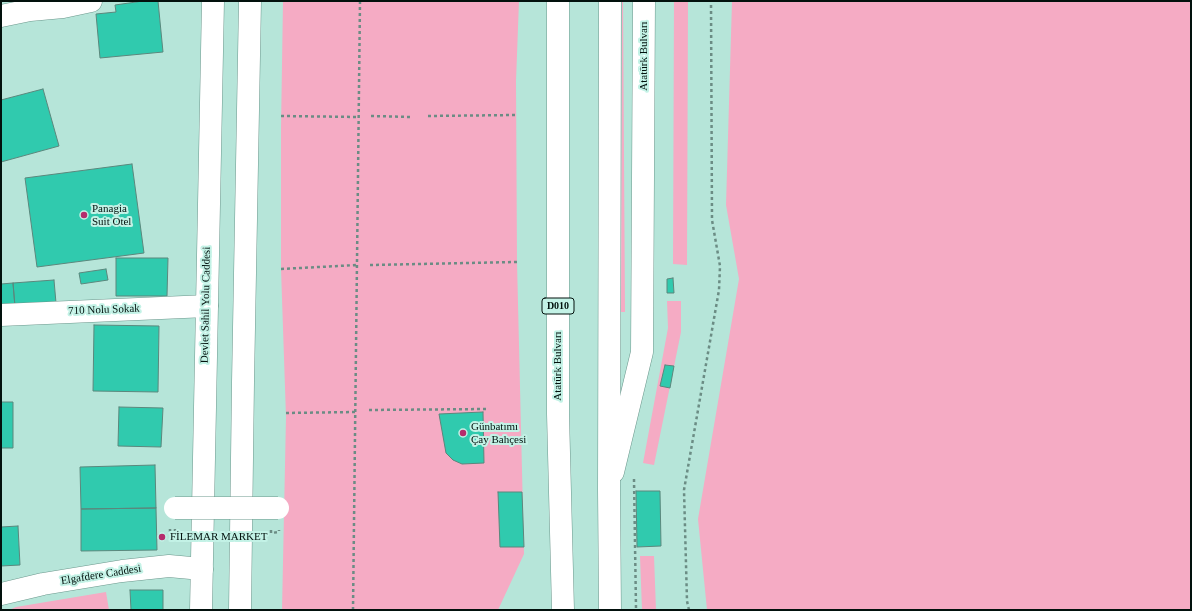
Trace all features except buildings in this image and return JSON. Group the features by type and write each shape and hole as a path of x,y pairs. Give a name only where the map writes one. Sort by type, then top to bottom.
{"main road":[{"path":"1,16 30,10 63,7 92,1"},
{"name":"Devlet Sahil Yolu Caddesi","path":"201,610 213,1"},
{"path":"240,610 250,1"},
{"name":"Atatürk Bulvarı","path":"558,1 558,414 563,610"},
{"name":"Atatürk Bulvarı","path":"610,1 610,610"},
{"name":"Atatürk Bulvarı","path":"609,490 642,352 644,1"},
{"name":"710 Nolu Sokak","path":"1,315 207,306"},
{"path":"175,508 278,508"},
{"name":"Elgafdere Caddesi","path":"1,594 43,584 122,571 169,566 202,568"}],"path":[{"path":"353,610 360,1"},
{"path":"689,610 687,601 684,490 719,290 720,266 712,220 711,1"},
{"path":"428,116 516,115"},
{"path":"281,116 359,117"},
{"path":"371,116 412,116"},
{"path":"370,265 517,262"},
{"path":"281,269 357,265"},
{"path":"369,410 487,409"},
{"path":"286,412 356,412"}],"shaded area":[{"path":"283,1 519,1 516,81 517,262 524,554 498,610 282,610 286,417 281,269"},
{"path":"623,1 625,312 621,312"},
{"path":"674,1 688,1 687,265 673,264"},
{"path":"732,1 1191,1 1191,610 707,610 698,519 739,279 726,205"},
{"path":"667,301 681,301 681,332 654,465 643,463 668,328"},
{"path":"640,556 654,556 656,610 642,610"},
{"path":"106,592 109,610 9,610 16,607"}],"place":[{"name":"Panagia Suit Otel","path":"84,215"},
{"name":"Günbatımı Çay Bahçesi","path":"463,433"},
{"name":"FİLEMAR MARKET","path":"162,537"}]}
